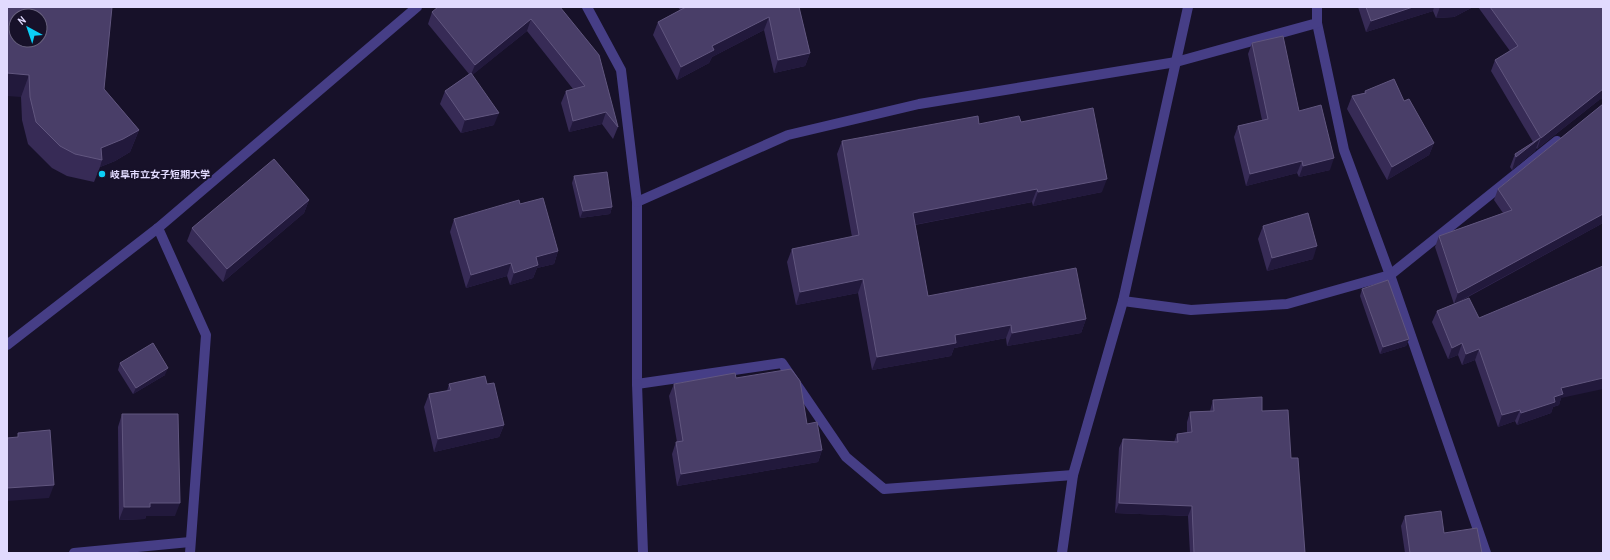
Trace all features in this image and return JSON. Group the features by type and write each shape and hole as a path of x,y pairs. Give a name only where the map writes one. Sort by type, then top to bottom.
{"street":[{"path":"7,345 158,228 417,7"},
{"path":"588,7 620,70 637,202 637,384 643,553"},
{"path":"1062,553 1073,475 1123,301 1188,7"},
{"path":"1317,7 1317,23 1344,150 1390,275 1486,553"},
{"path":"637,202 788,136 919,104 1176,62 1317,23"},
{"path":"1123,301 1191,310 1287,304 1390,275 1566,134"},
{"path":"158,228 206,335 190,553"},
{"path":"637,384 782,363 846,457 884,489 1073,475"},
{"path":"74,553 190,542"}],"building":[{"path":"7,7 112,7 104,89 139,130 123,139 101,148 102,160 75,154 60,146 36,122 30,97 29,75 7,73"},
{"path":"438,7 560,7 599,55 618,127 606,112 573,121 566,91 585,86 531,19 475,65 432,12"},
{"path":"686,7 799,7 810,53 778,60 769,17 712,46 714,50 681,67 658,22"},
{"path":"1366,7 1413,7 1371,21"},
{"path":"1490,7 1603,7 1603,89 1541,138 1495,60 1518,46"},
{"path":"1283,36 1299,111 1321,105 1334,158 1303,166 1302,161 1250,174 1238,126 1268,119 1252,43"},
{"path":"471,73 499,113 465,120 445,91"},
{"path":"1394,79 1404,101 1409,99 1434,143 1392,167 1352,96 1366,93 1365,91"},
{"path":"1603,104 1603,214 1458,293 1439,236 1512,210 1498,189"},
{"path":"1093,108 1107,179 1038,192 1037,189 913,213 928,296 1076,268 1086,319 1012,333 1011,325 955,335 956,343 877,357 863,279 800,292 792,249 859,235 842,141 978,116 979,124 1019,116 1021,122"},
{"path":"1540,138 1516,157 1515,154"},
{"path":"274,159 309,200 227,269 192,228"},
{"path":"607,172 612,207 583,211 574,176"},
{"path":"543,198 558,251 536,257 538,265 514,273 511,263 471,275 454,219 519,200 520,204"},
{"path":"1308,213 1317,246 1272,258 1263,226"},
{"path":"1603,266 1603,378 1561,388 1563,394 1554,397 1555,402 1521,413 1520,410 1502,415 1479,349 1466,354 1462,343 1452,348 1437,311 1469,298 1479,318"},
{"path":"1388,280 1409,339 1383,347 1362,289"},
{"path":"153,343 168,368 136,388 120,363"},
{"path":"791,369 800,381 807,424 817,422 822,450 681,474 676,442 683,441 674,384 735,373 736,378"},
{"path":"485,376 487,384 494,383 504,425 438,439 429,394 451,390 449,384"},
{"path":"1262,397 1262,411 1288,410 1291,458 1298,458 1305,553 1194,553 1192,506 1119,503 1123,439 1178,442 1177,434 1192,432 1190,412 1214,411 1213,400"},
{"path":"122,414 178,414 180,503 150,503 150,507 124,507"},
{"path":"50,430 54,485 7,488 7,438 18,437 18,433"},
{"path":"1441,511 1444,533 1477,528 1482,553 1410,553 1405,516"}],"place":[{"name":"岐阜市立女子短期大学","path":"102,174"}]}
